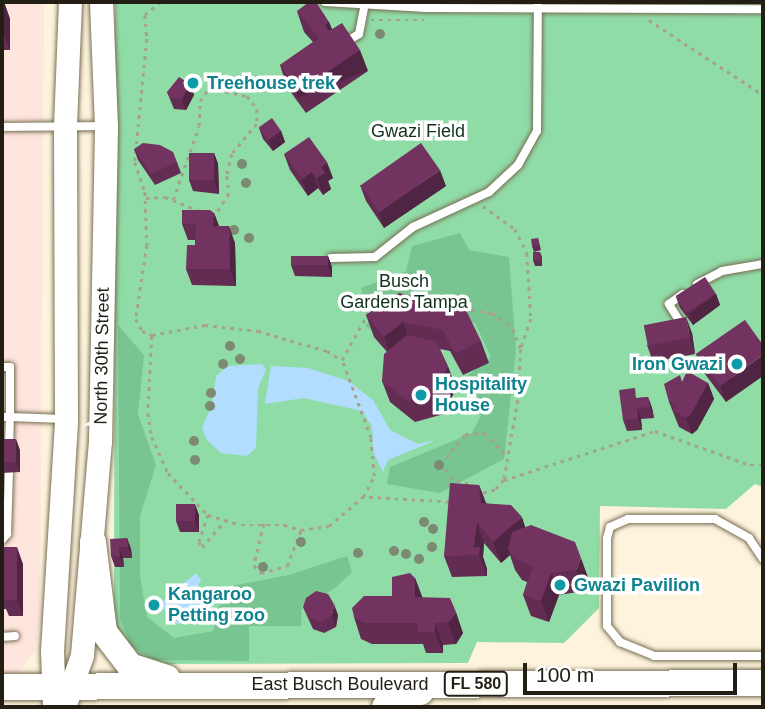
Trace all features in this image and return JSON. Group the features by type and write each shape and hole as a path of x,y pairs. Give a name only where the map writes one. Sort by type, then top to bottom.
{"main road":[{"name":"North 30th Street","path":"61,697 66,419 65,126 70,2"},
{"name":"North 30th Street","path":"61,697 82,654 100,441 106,126 101,2"},
{"path":"93,542 104,632 119,656 130,666 189,685"},
{"name":"East Busch Boulevard","path":"2,687 61,697 189,685 763,683"},
{"path":"385,707 400,696 430,691 538,684"}],"lane":[{"path":"325,2 763,9"},
{"path":"344,43 359,34 365,2"},
{"path":"331,258 375,257 413,227 477,198 508,178 535,139 538,5"},
{"path":"2,127 106,126"},
{"path":"682,325 669,304 704,278 763,264"},
{"path":"2,367 10,367 6,417 9,450"},
{"path":"6,417 66,419"},
{"path":"2,540 7,534 9,472"},
{"path":"763,558 750,538 715,519 628,519 610,527 607,538 607,626 620,642 654,656 763,656"},
{"path":"2,637 15,636"}],"path":[{"path":"161,2 145,15 147,39 135,162 146,198 147,245 136,319 142,331 152,335 205,326 258,331 327,351 342,360"},
{"path":"649,20 763,95"},
{"path":"146,198 173,200 217,216 229,194 227,176 232,153 257,124 257,109 247,96 209,88 200,101 199,126 173,200"},
{"path":"477,198 489,213 515,229 527,253 531,319 521,349 504,480"},
{"path":"152,335 148,414 152,437 168,473 208,515 225,521 301,530 329,526 363,496 374,475 371,439 343,374 342,360 369,311 387,297 492,313 513,328 521,349"},
{"path":"471,498 473,486 443,472 441,464 448,450 476,430 508,457"},
{"path":"363,496 449,502 471,498 495,490 504,480 655,431 750,465 763,465"},
{"path":"208,515 199,542 202,547 225,521"},
{"path":"264,524 254,565 261,573 287,566 301,530"}],"shaded area":[{"path":"2,2 44,2 40,617 35,651 18,673 2,674"}],"green space":[{"name":"Busch Gardens Tampa","path":"115,2 763,2 763,487 755,484 726,509 600,506 599,608 564,643 477,642 468,663 151,664 139,658 119,634 114,615"},
{"path":"460,233 469,250 509,257 516,350 504,459 440,493 387,484 390,467 472,433 481,415 467,405 466,377 491,357 475,323 406,308 375,333 365,326 379,309 366,307 361,288 406,271 412,246"},
{"path":"118,325 144,355 138,414 156,465 140,516 140,576 147,617 174,638 213,631 221,600 231,586 289,575 347,556 352,572 334,589 302,606 301,626 249,626 249,661 154,660 131,646 120,619"}],"water":[{"path":"262,364 266,370 258,388 256,448 247,456 221,453 207,440 202,428 212,405 216,376 228,366"},
{"path":"271,366 308,368 348,381 373,400 390,430 418,444 436,440 388,460 383,472 373,452 372,426 362,411 304,398 265,404"},
{"path":"196,573 201,580 193,598 208,610 205,618 177,624 159,604"}],"building":[{"path":"309,2 316,2 329,22 325,25 329,31 342,23 360,50 298,92 280,65 319,38 297,11"},
{"path":"179,77 190,84 182,99 170,98 167,92"},
{"path":"272,118 281,131 268,140 259,127"},
{"path":"309,137 327,162 321,166 325,173 317,178 312,172 302,179 284,154"},
{"path":"143,143 160,145 173,152 177,162 151,174 134,149"},
{"path":"421,143 440,170 379,212 360,185"},
{"path":"189,153 214,153 214,180 189,180"},
{"path":"182,210 210,210 214,213 213,226 229,226 230,269 186,269 187,245 195,245 196,224 182,224"},
{"path":"538,238 539,245 532,246 531,239"},
{"path":"533,252 540,252 540,260 533,260"},
{"path":"291,256 328,256 328,265 291,265"},
{"path":"705,277 716,294 687,313 676,296"},
{"path":"399,293 464,306 481,341 455,354 443,330 403,322 384,337 366,315"},
{"path":"686,317 690,338 648,346 644,325"},
{"path":"745,320 763,345 763,355 720,386 696,354"},
{"path":"407,335 436,341 448,366 436,393 408,401 382,381 384,354"},
{"path":"687,371 708,383 691,414 686,418 673,410 676,406 669,402 664,384 680,375 682,382"},
{"path":"635,388 636,398 648,397 650,407 637,408 638,419 623,420 619,390"},
{"path":"2,439 16,439 16,462 2,462"},
{"path":"450,483 479,485 481,503 511,505 522,517 493,542 477,522 474,547 480,547 479,555 444,556"},
{"path":"176,504 195,504 195,521 176,521"},
{"path":"531,525 575,542 581,558 576,570 551,573 541,601 523,595 533,567 514,558 508,549 512,532"},
{"path":"127,538 128,547 119,547 120,556 111,556 110,539"},
{"path":"2,547 17,547 17,600 2,600"},
{"path":"410,573 415,578 415,597 450,598 456,612 448,622 435,623 435,632 418,632 418,623 364,623 354,617 352,608 364,596 392,596 392,577"},
{"path":"316,591 328,594 334,604 332,616 320,622 309,618 303,607 306,598"}],"place":[{"name":"Treehouse trek","path":"193,83"},
{"name":"Iron Gwazi","path":"737,364"},
{"name":"Hospitality House","path":"421,395"},
{"name":"Gwazi Pavilion","path":"560,585"},
{"name":"Kangaroo Petting zoo","path":"154,605"}],"park label":[{"name":"Gwazi Field","path":"418,131"}]}
